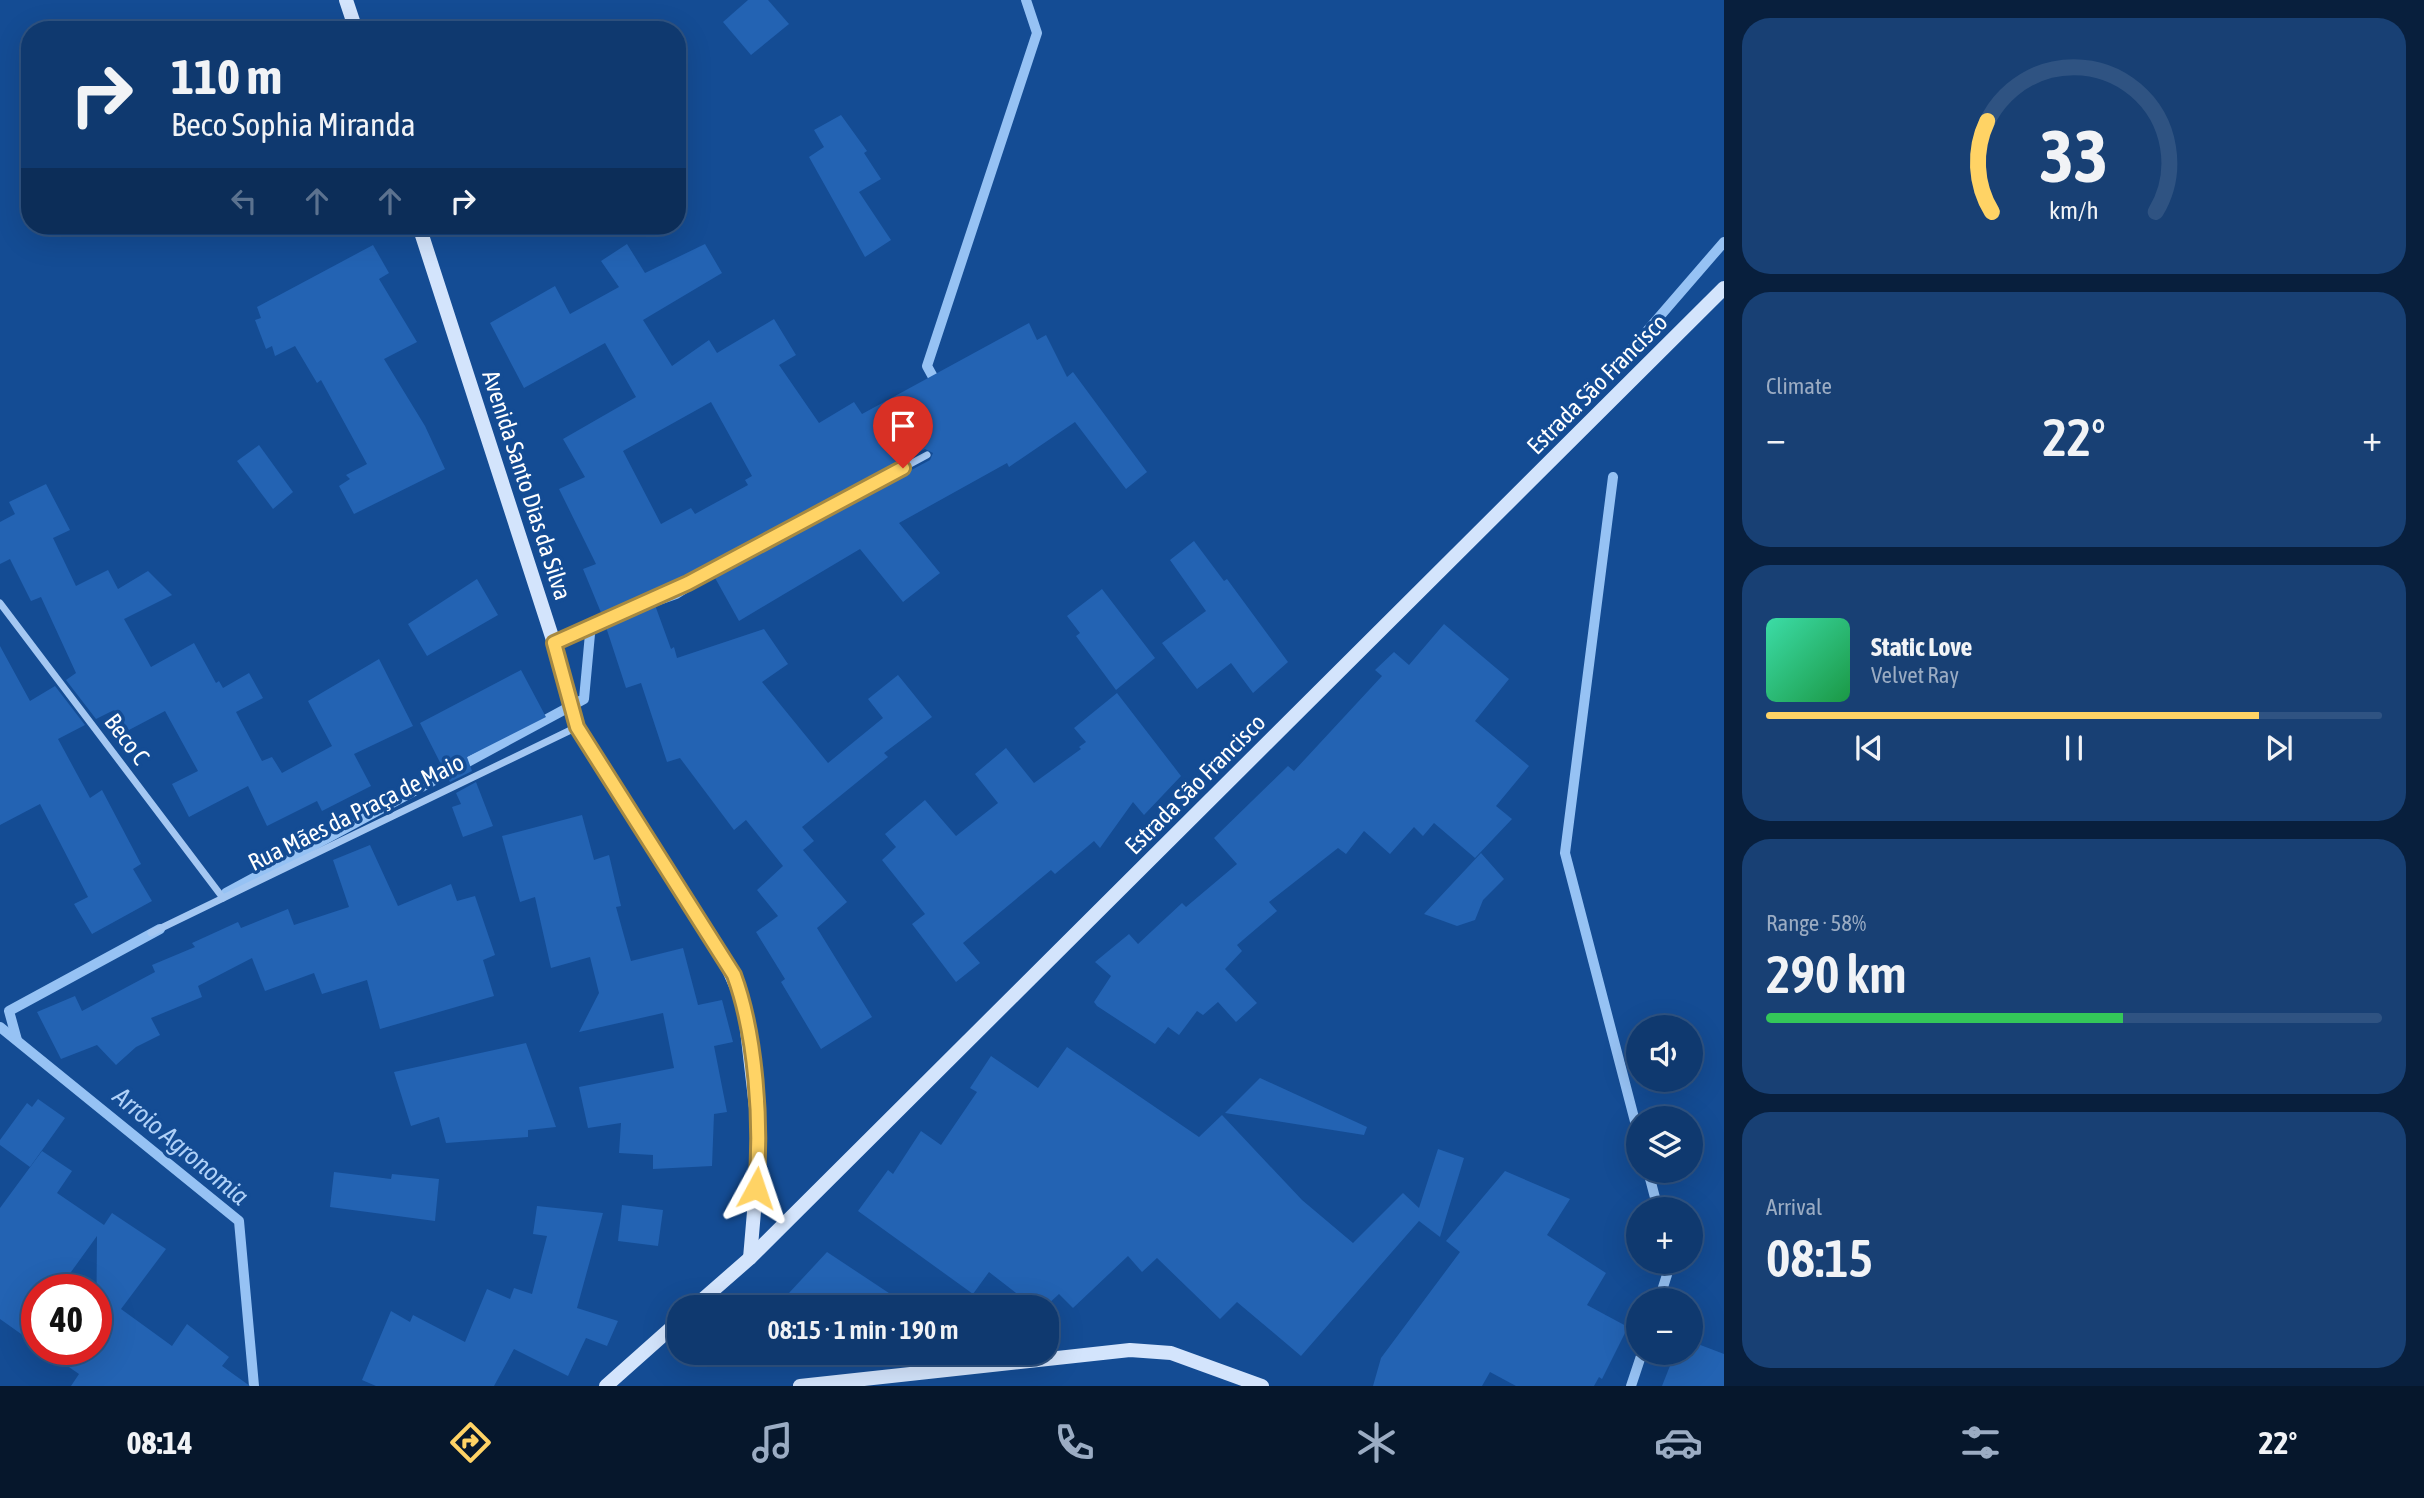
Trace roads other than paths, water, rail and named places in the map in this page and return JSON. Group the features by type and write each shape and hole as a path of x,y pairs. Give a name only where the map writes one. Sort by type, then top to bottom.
{"street":[{"path":"346,0 353,21"},
{"name":"Avenida Santo Dias da Silva","path":"422,235 554,643 577,727 722,954 744,1004 760,1142 750,1258"},
{"name":"Estrada São Francisco","path":"708,1295 750,1258 1724,288"},
{"path":"554,643 688,583 927,456"},
{"name":"Beco C","path":"0,603 223,898"},
{"name":"Rua Mães da Praça de Maio","path":"151,933 577,727"},
{"path":"606,1386 667,1332"},
{"path":"800,1386 1130,1350 1171,1353 1262,1386"}],"waterway":[{"path":"939,388 927,366 1037,33 1026,0"},
{"path":"1628,353 1724,242"},
{"path":"1613,477 1565,853 1631,1106"},
{"path":"778,532 845,491"},
{"path":"650,603 676,594 695,582"},
{"path":"226,893 584,699 591,623 595,622"},
{"path":"17,1040 9,1011 160,929"},
{"name":"Arroio Agronomia","path":"0,1027 239,1221 254,1386"},
{"path":"1651,1183 1655,1197"},
{"path":"1663,1288 1667,1274"},
{"path":"1631,1386 1638,1365"}]}
